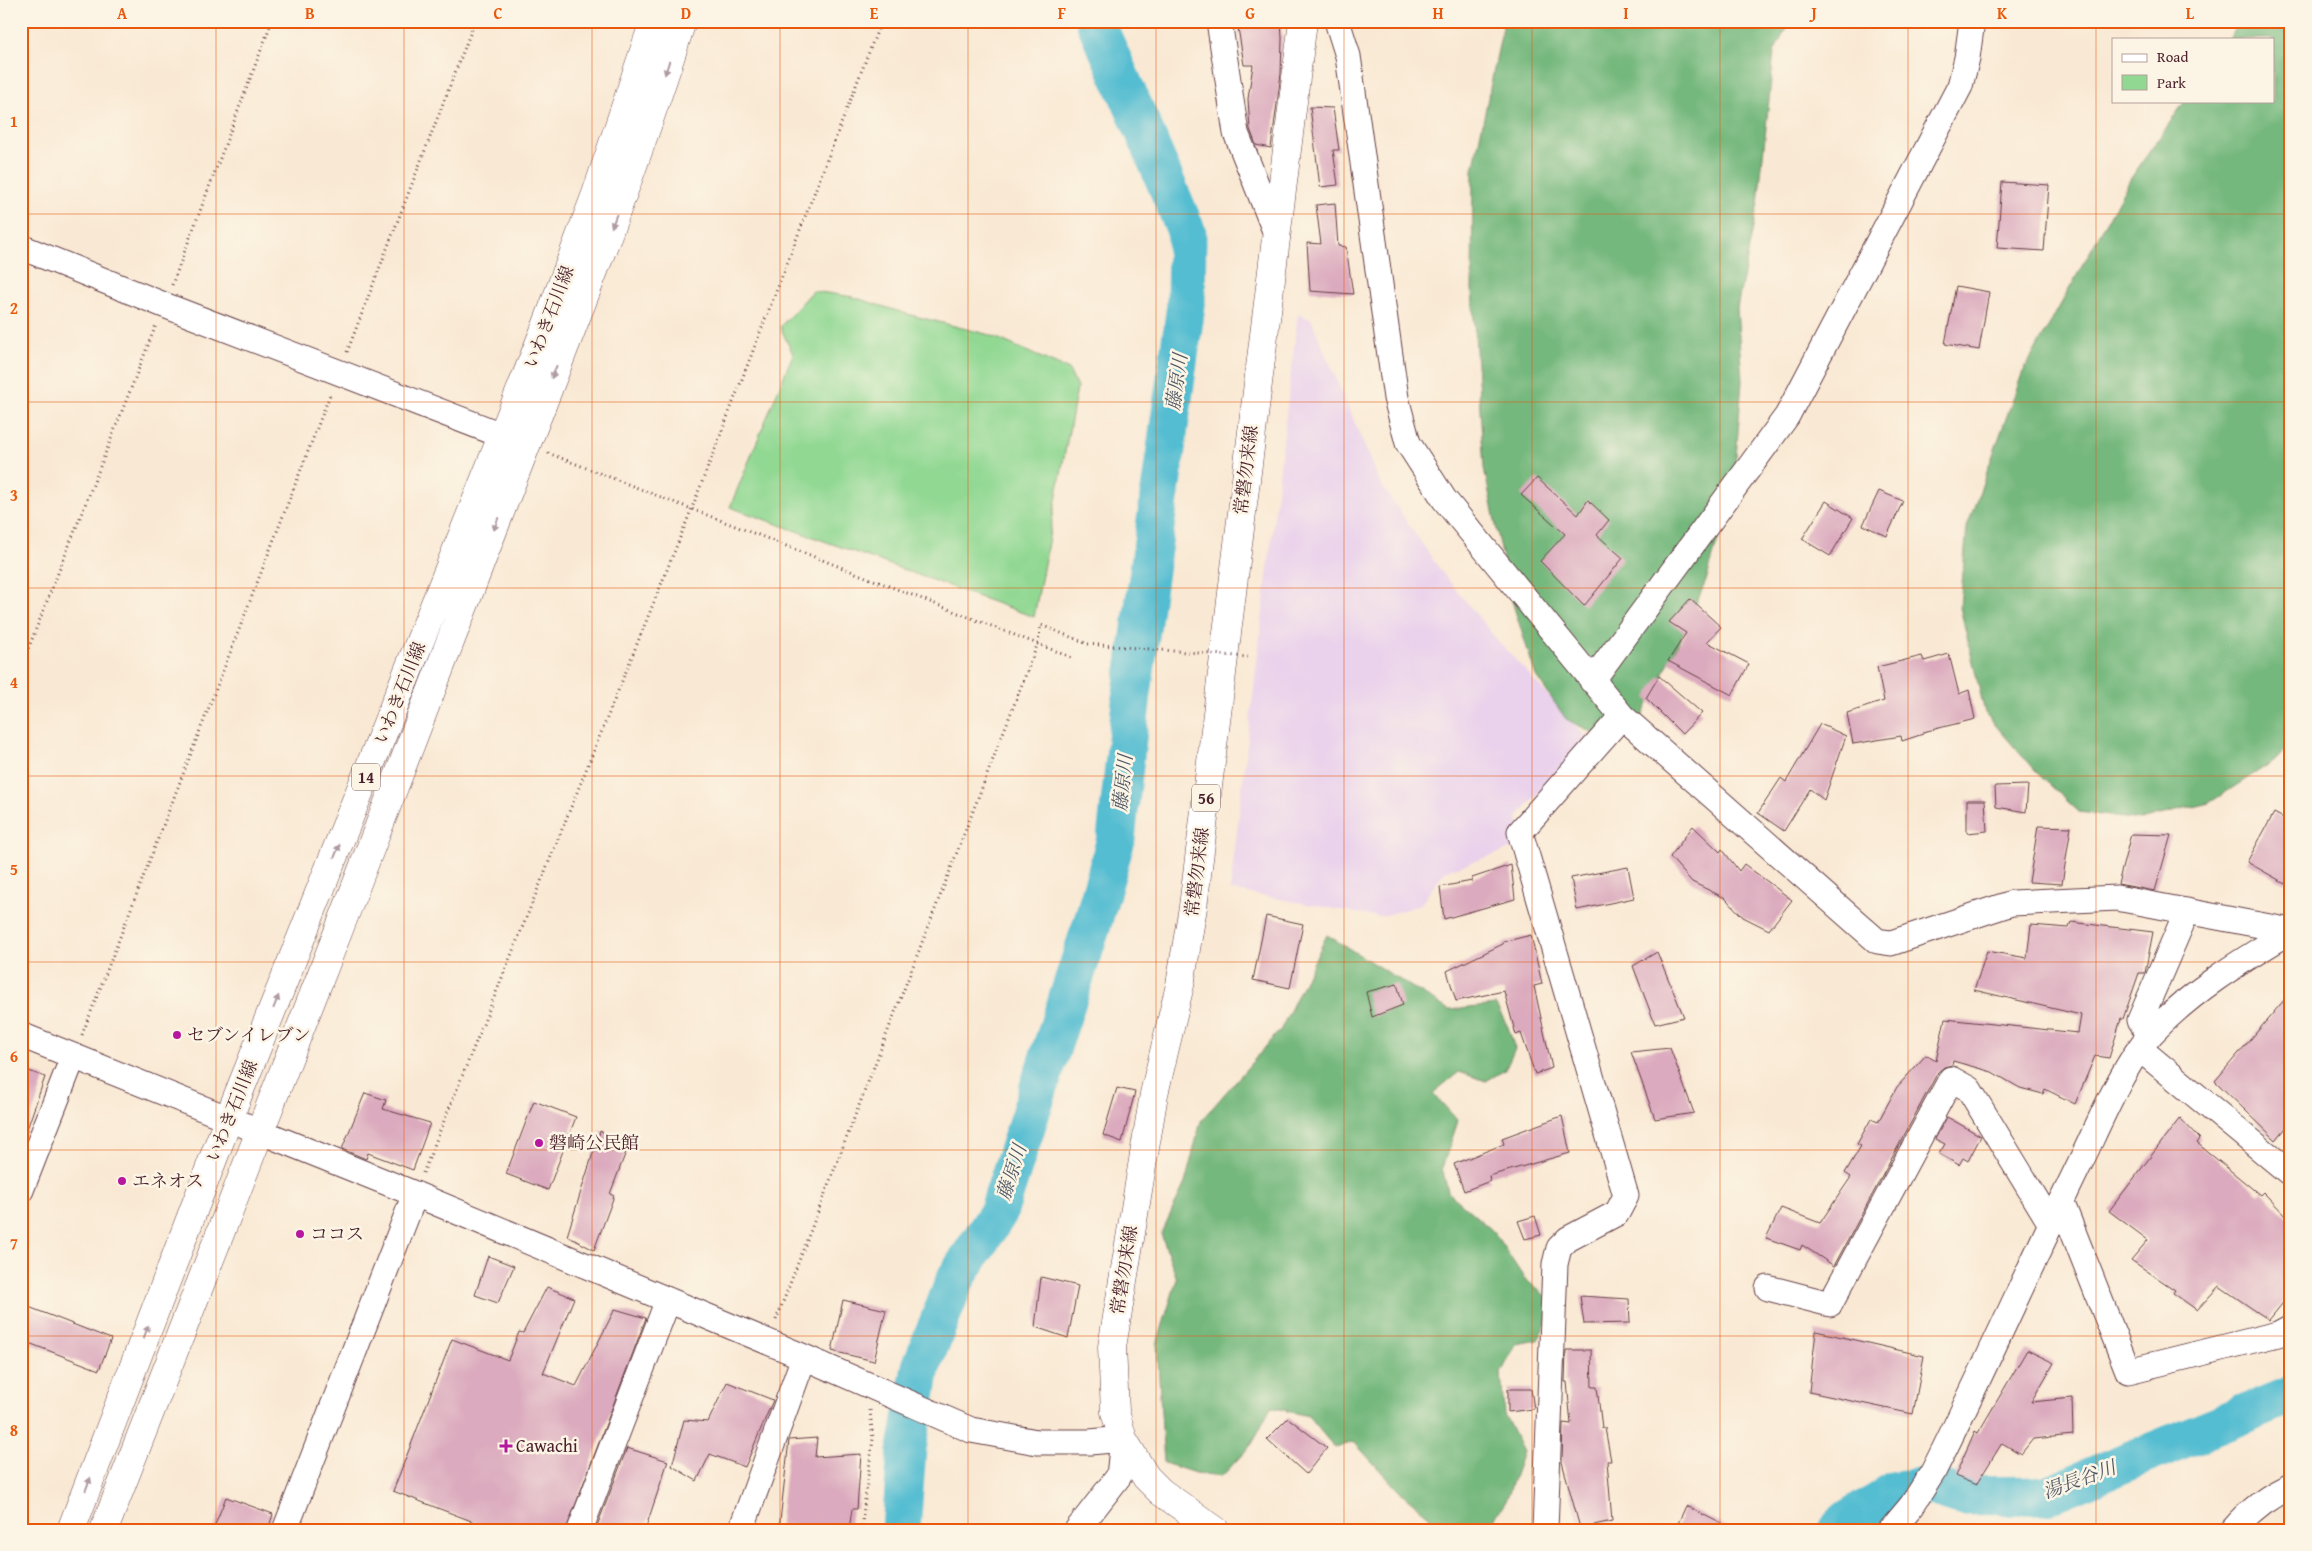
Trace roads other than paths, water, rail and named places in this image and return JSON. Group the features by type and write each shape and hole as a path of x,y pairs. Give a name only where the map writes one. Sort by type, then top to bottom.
{"main road":[{"name":"いわき石川線","path":"104,1530 260,1132 514,440 654,21"},
{"name":"いわき石川線","path":"71,1530 228,1120 514,440 616,216 654,109 682,21"},
{"name":"常磐勿来線","path":"1214,1530 1161,1492 1146,1477 1123,1439 1115,1412 1112,1347 1154,1094 1180,985 1193,907 1303,21"}],"street":[{"path":"1218,21 1236,133 1277,236"},
{"path":"1337,21 1348,56 1396,398 1408,443 1444,499 1622,716 1877,941 1891,943 2012,903 2117,898 2291,931"},
{"path":"1592,681 1787,416 1960,86 1967,58 1972,21"},
{"path":"21,247 164,305 514,440"},
{"path":"1545,1530 1555,1264 1559,1248 1568,1239 1617,1213 1626,1196 1520,832 1622,716"},
{"path":"2186,911 2140,1020 2145,1042 2291,1174"},
{"path":"1891,1530 1912,1505 1933,1472 2116,1090 2145,1042 2187,1000 2236,964 2291,931"},
{"path":"21,1035 73,1058 415,1194 804,1357 971,1430 1037,1442 1090,1442 1123,1439 1119,1476 1077,1530"},
{"path":"21,1190 73,1058"},
{"path":"1768,1288 1830,1304 1951,1079 1969,1089 2051,1224"},
{"path":"285,1530 415,1194"},
{"path":"2061,1202 2128,1371 2278,1334 2291,1328"},
{"path":"580,1530 668,1300"},
{"path":"741,1530 804,1357"},
{"path":"2233,1530 2248,1513 2270,1495 2291,1486"}],"waterway":[{"name":"藤原川","path":"901,1530 907,1449 921,1367 956,1278 998,1213 1093,921 1116,839 1132,693 1186,305 1187,233 1095,21"},
{"name":"湯長谷川","path":"1838,1530 1843,1523 1896,1490 1931,1486 1963,1496 2046,1495 2291,1395"}],"place":[{"name":"セブンイレブン","path":"177,1035"},
{"name":"磐崎公民館","path":"539,1143"},
{"name":"エネオス","path":"122,1181"},
{"name":"ココス","path":"300,1234"},
{"name":"Cawachi","path":"506,1446"}]}
